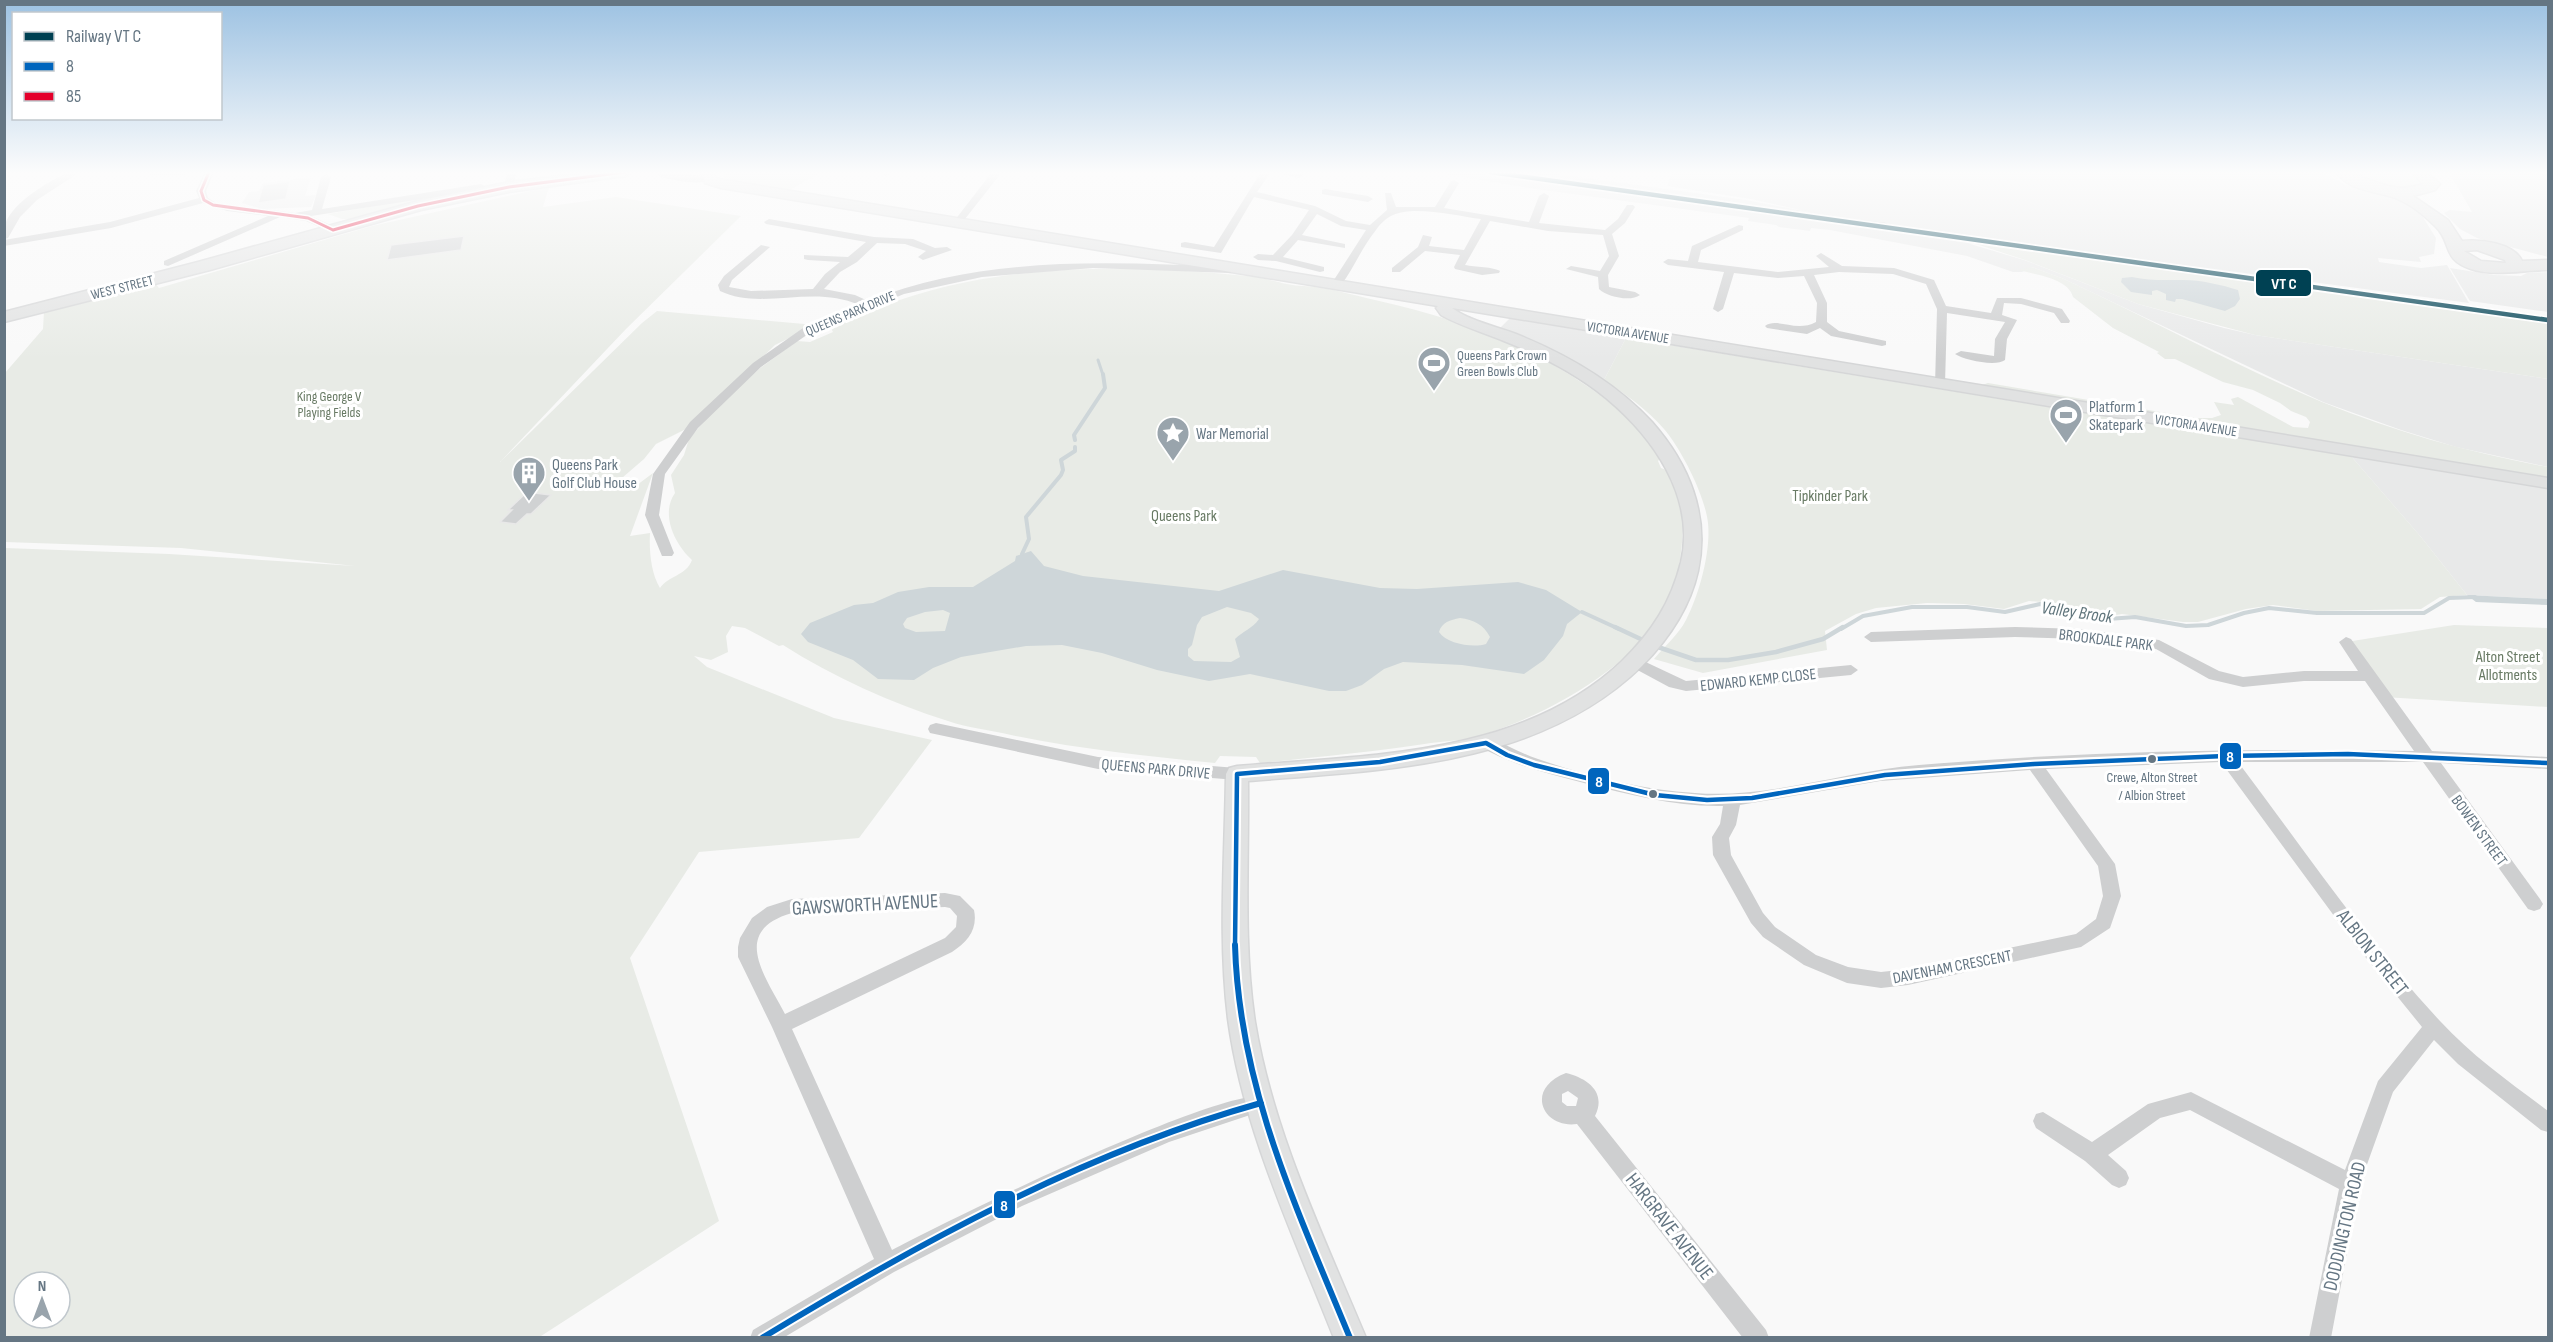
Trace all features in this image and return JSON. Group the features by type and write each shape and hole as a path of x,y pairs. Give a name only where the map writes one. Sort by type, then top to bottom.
{"main road":[{"name":"WEST STREET","path":"4,317 316,235"},
{"path":"2451,235 2458,256 2477,265 2502,269 2510,259"},
{"path":"2456,235 2510,259 2548,264"},
{"path":"2456,248 2485,247"}],"street":[{"path":"4,243 54,235"},
{"path":"168,263 234,235"},
{"path":"845,235 911,243 933,251"},
{"name":"VICTORIA AVENUE","path":"1022,235 1151,260 1257,264 1337,283 1448,302 2548,483"},
{"path":"1216,251 1226,235"},
{"path":"1337,283 1368,235"},
{"path":"1477,235 1459,267 1482,272 1495,271"},
{"path":"1608,235 1614,256 1602,275 1604,289 1613,293 1635,295"},
{"path":"1693,264 1696,248 1725,235"},
{"path":"1257,264 1276,258 1296,237 1341,246"},
{"path":"817,291 827,277 853,260 874,240"},
{"path":"1396,270 1425,243 1467,253"},
{"path":"778,249 761,245 728,278 723,285 724,289 735,293 764,295 817,291 843,294 865,304"},
{"path":"1185,245 1228,255"},
{"path":"922,257 933,251 947,250"},
{"path":"1821,256 1839,269"},
{"path":"808,257 853,260"},
{"path":"1276,258 1320,269"},
{"name":"QUEENS PARK DRIVE","path":"668,553 652,515 659,474 694,425 757,365 807,330 865,304 924,285 982,274 1151,260"},
{"path":"1668,262 1778,275 1808,274 1839,269 1894,271 1930,282 1942,309 1939,384"},
{"path":"1570,269 1602,275"},
{"path":"1718,309 1730,270"},
{"path":"1808,274 1822,303 1821,323"},
{"path":"1996,318 1997,307 2001,300 2021,301 2058,311 2064,321"},
{"name":"QUEENS PARK DRIVE","path":"936,729 1098,763 1238,774 1380,762 1486,743 1548,720 1608,684 1647,650 1671,619 1686,588 1691,566 1694,532 1686,490 1662,446 1628,408 1596,383 1539,350 1446,312 1444,308 1448,302"},
{"path":"1942,309 2012,320 2001,339 1998,360 1961,354"},
{"path":"1771,326 1807,331 1821,323"},
{"path":"1821,323 1834,334 1882,343"},
{"name":"BROOKDALE PARK","path":"1871,637 2015,632 2080,634 2159,645 2214,675 2236,681 2255,682 2304,676 2369,676"},
{"path":"2346,642 2427,756"},
{"name":"EDWARD KEMP CLOSE","path":"1647,650 1674,683 1686,686 1851,670"},
{"path":"1486,743 1507,755 1534,765 1655,795 1686,799 1733,800 1885,775 2034,764 2224,756 2348,754 2548,763"},
{"name":"ALBION STREET","path":"2224,756 2360,938 2433,1027 2465,1058 2548,1123"},
{"name":"BOWEN STREET","path":"2427,756 2534,904"},
{"name":"DAVENHAM CRESCENT","path":"1733,800 1728,825 1720,837 1722,855 1757,918 1769,932 1810,960 1847,975 1881,980 1908,977 2081,940 2104,923 2112,896 2106,864 2034,764"},
{"path":"1238,774 1236,923 1239,990 1248,1052 1279,1163 1350,1338"},
{"name":"GAWSWORTH AVENUE","path":"781,1025 946,947 960,938 964,932 965,910 960,905 945,900 808,903 780,908 768,915 753,928 746,948 747,957 781,1025 887,1263"},
{"name":"DODDINGTON ROAD","path":"2320,1338 2350,1184 2385,1087 2433,1027"},
{"path":"2092,1154 2155,1110 2191,1101 2350,1184"},
{"path":"761,1338 887,1263 1019,1195 1168,1133 1233,1110 1261,1103"},
{"name":"HARGRAVE AVENUE","path":"1582,1115 1758,1338"},
{"path":"2043,1121 2092,1154 2119,1178"}],"shaded area":[{"path":"1854,235 2434,235 2436,238 2434,254 2419,257 2421,262 2378,258 2379,262 2421,268 2447,265 2469,303 2177,264 2548,316 2548,323 1967,243 2024,260 2138,304 2224,328 2255,335 2548,379 2548,467 2456,447 2323,402 2064,279 2032,267 2022,272 2013,272 1967,256"},
{"path":"2471,235 2548,235 2548,257"},
{"path":"2450,268 2494,275 2521,276 2527,273 2548,272 2548,312 2470,301"},
{"path":"2122,278 2211,283 2238,290 2240,299 2235,306 2225,311 2182,299 2176,299 2175,302 2166,300 2166,294 2157,290 2152,291 2152,295 2131,292 2121,282"},
{"path":"1510,318 1626,338 1604,380 1500,328"},
{"path":"2351,456 2548,488 2548,599 2467,595 2421,537"},
{"path":"1031,551 1044,566 1083,576 1219,591 1283,570 1380,588 1417,589 1518,582 1546,590 1582,612 1567,624 1563,636 1544,660 1524,674 1462,665 1403,662 1384,669 1362,685 1346,691 1329,691 1250,674 1209,681 1062,645 1026,646 961,657 933,668 914,680 878,679 853,660 808,642 801,634 810,623 854,605 873,603 898,592 929,587 973,587 1015,561 1016,556","holes":["1227,607 1251,613 1259,619 1235,639 1240,657 1231,662 1194,661 1188,656 1188,649 1192,645 1197,625 1202,617","943,610 950,613 945,631 916,632 905,628 903,624 907,618 925,612","1460,618 1470,620 1478,623 1490,637 1486,644 1474,646 1448,640 1439,632 1447,622"]},
{"path":"2467,595 2548,599 2548,605 2476,602"}],"green space":[{"path":"342,235 722,235 626,329 500,462 657,311 816,325 775,345 694,425 656,444 644,459 615,484 637,485 653,473 630,536 650,533 651,562 660,588 686,569 692,560 675,538 669,519 671,501 675,493 671,475 684,455 689,439 714,410 759,369 797,341 810,342 833,332 830,326 932,290 1001,276 1036,272 1107,269 1177,271 1247,276 1290,285 1331,290 1404,307 1486,332 1562,370 1608,401 1646,437 1660,459 1658,461 1661,468 1666,470 1676,490 1683,529 1678,571 1669,601 1655,624 1615,666 1564,700 1511,725 1466,739 1260,763 1256,757 1220,756 1215,763 1113,752 971,727 927,714 884,697 822,668 783,645 779,646 745,628 732,626 726,636 728,652 711,660 694,656 707,667 834,718 932,740 859,838 699,852 630,958 719,1221 538,1338 5,1337 5,548 169,554 355,566 181,548 5,542 5,373 43,329 44,311 154,282 159,288"},
{"path":"1967,241 2548,323 2548,379 2255,335 2138,304 2025,260"},
{"path":"2032,267 2064,279 2322,402 2377,423 2434,440 2548,467 2548,479 2396,454 2391,451 2381,452 1976,387 1988,383 2196,418 2212,418 2221,415 2214,402 2234,405 2231,399 2238,397 2293,427 2308,428 2310,422 2306,417 2291,411 2280,403 2253,390 2223,382 2175,359 2165,359 2157,353 2159,352 2113,328 2073,297 2065,285 2058,281 2019,270"},
{"name":"Tipkinder Park","path":"1626,338 2351,456 2421,537 2467,595 2440,597 2421,609 2317,611 2273,605 2246,609 2198,622 2122,614 2109,616 2055,603 2029,601 2004,609 1964,604 1927,603 1876,608 1856,614 1825,631 1827,650 1703,673 1654,659 1679,630 1691,610 1706,560 1708,523 1698,487 1671,438 1643,408 1604,380"},
{"name":"Alton Street Allotments","path":"2454,625 2548,628 2548,707 2384,697 2346,642"}],"building":[{"path":"464,236 461,250 387,260 391,245"},
{"name":"Queens Park Golf Club House","path":"527,492 551,495 531,514 527,514 516,524 500,522 512,510 508,510"}],"waterway":[{"path":"1098,360 1103,375"},
{"path":"1075,440 1074,435 1105,388 1103,374"},
{"path":"1022,554 1029,539 1026,517 1061,475 1063,470 1061,460 1075,451 1075,447"},
{"name":"Valley Brook","path":"1841,629 1863,616 1912,607 1967,607 2005,612 2040,604 2108,619 2135,617 2186,626 2208,625 2244,613 2269,608 2317,613 2424,613 2449,598 2475,597"},
{"name":"Valley Brook","path":"1582,612 1619,629"},
{"name":"Valley Brook","path":"1615,627 1647,642"},
{"name":"Valley Brook","path":"1655,646 1696,660 1728,660 1776,652 1823,639 1843,627"}],"transit line":[{"path":"1938,235 2548,320"},
{"name":"8","path":"1350,1338 1271,1142 1249,1061 1241,1020 1236,959 1237,774 1380,762 1486,743 1507,755 1534,765 1655,795 1707,800 1752,798 1885,775 2034,764 2225,756 2348,754 2548,763"},
{"name":"8","path":"762,1338 880,1269 1043,1186 1194,1124 1261,1103"}],"place":[{"name":"Queens Park Crown Green Bowls Club","path":"1434,392"},
{"name":"Platform 1 Skatepark","path":"2066,444"},
{"name":"War Memorial","path":"1173,462"},
{"name":"Queens Park Golf Club House","path":"529,502"},
{"name":"Crewe, Alton Street / Albion Street","path":"2152,759"}],"park label":[{"name":"King George V Playing Fields","path":"329,404"},
{"name":"Queens Park","path":"1184,515"}]}
